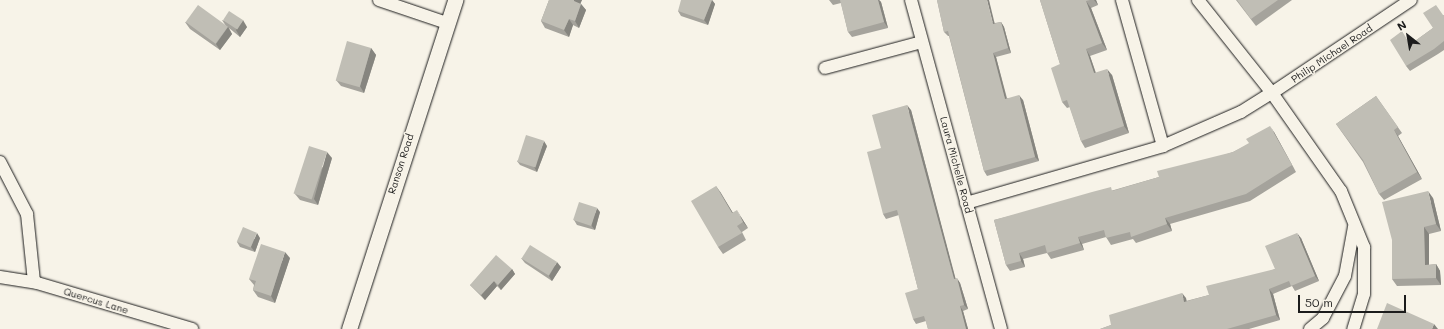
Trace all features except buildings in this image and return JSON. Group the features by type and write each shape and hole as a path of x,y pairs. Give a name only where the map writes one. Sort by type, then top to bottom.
{"street":[{"path":"379,0 447,23"},
{"name":"Ranson Road","path":"348,329 455,0"},
{"name":"Laura Michelle Road","path":"911,0 1001,329"},
{"path":"1122,0 1163,146"},
{"path":"1198,0 1272,93 1341,191 1366,259 1364,294 1353,329"},
{"name":"Philip Michael Road","path":"966,203 1163,146 1241,112 1411,0"},
{"path":"825,68 922,42"},
{"path":"0,162 27,214 34,282"},
{"path":"1310,329 1323,318 1345,276 1354,226"},
{"name":"Quercus Lane","path":"0,277 34,282 192,329"}]}
